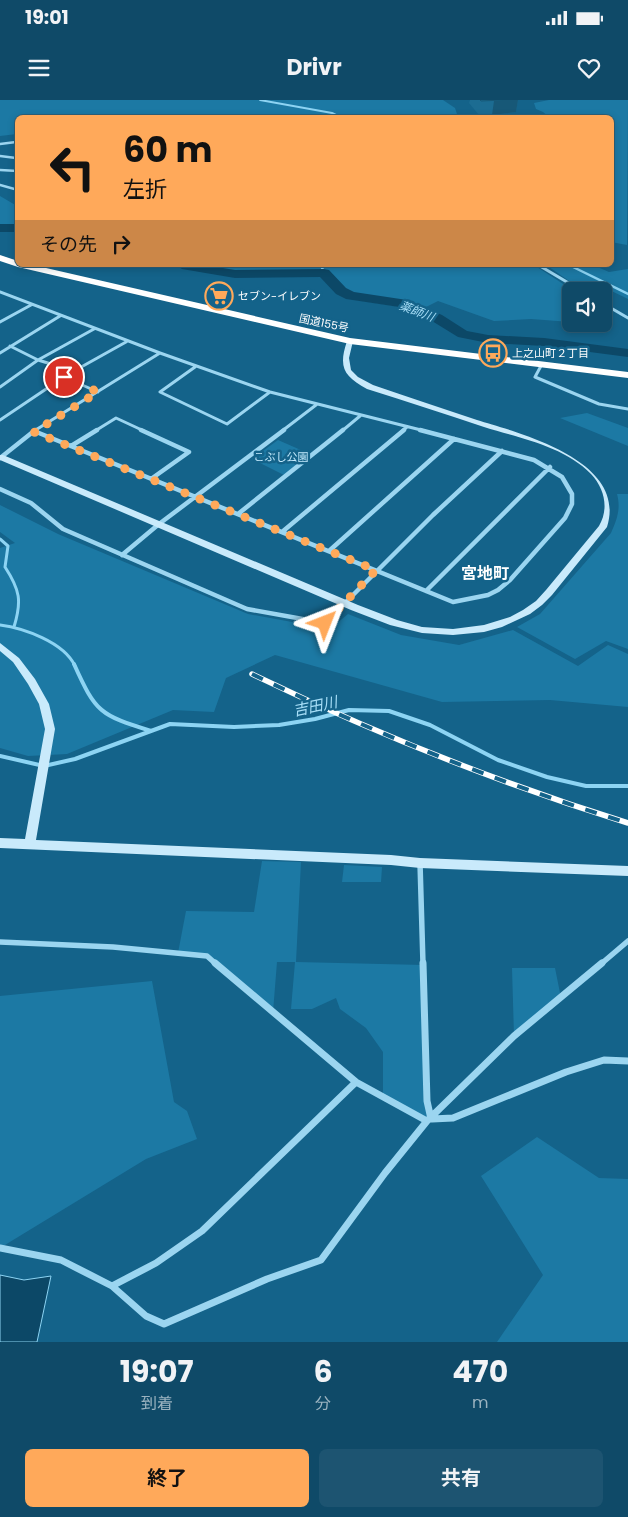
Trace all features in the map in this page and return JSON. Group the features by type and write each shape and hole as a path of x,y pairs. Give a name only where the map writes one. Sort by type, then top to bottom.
{"highway":[{"name":"国道155号","path":"0,258 15,263"},
{"name":"国道155号","path":"32,267 300,331 350,341 628,375"}],"street":[{"path":"0,144 15,142"},
{"path":"0,156 15,158"},
{"path":"0,170 15,172"},
{"path":"0,185 15,189"},
{"path":"542,267 567,282"},
{"path":"0,292 126,342 270,392 524,456 550,467 560,475 572,490 573,498 569,514 497,591 453,602 34,432"},
{"path":"0,322 31,305"},
{"path":"612,309 628,318"},
{"path":"0,353 60,316"},
{"path":"0,386 38,360 94,329"},
{"path":"0,457 405,627 457,632 484,629 508,621 539,602 595,537 607,518 609,504 606,489 587,465 551,446 370,387 360,382 349,374 344,364 350,341"},
{"path":"10,346 38,360 74,372 126,342"},
{"path":"0,457 34,432 160,353"},
{"path":"542,364 535,377 599,404 628,409"},
{"path":"194,367 160,392 227,424 270,392"},
{"path":"0,420 64,377 98,392"},
{"path":"122,555 159,524 316,405"},
{"path":"238,514 360,416"},
{"path":"71,446 116,418 188,452 151,479"},
{"path":"282,532 407,428"},
{"path":"329,551 454,439"},
{"path":"0,489 31,503 63,529 247,610 325,623 376,570 502,450"},
{"path":"426,591 550,467"},
{"path":"0,646 16,660 44,704 50,729 30,843"},
{"path":"0,843 628,871"},
{"path":"420,863 429,1120"},
{"path":"0,1248 61,1260 112,1286 146,1316 164,1324 267,1279 321,1260 385,1173 429,1120 514,1036 628,941"},
{"path":"0,942 113,947 207,956 356,1082 429,1120 453,1118 566,1072 604,1060 628,1061"},
{"path":"112,1286 156,1263 202,1231 356,1082"}],"green space":[{"path":"0,100 443,100 455,108 457,115 15,115 15,134 0,136"},
{"path":"549,100 628,100 627,245 614,243 614,115 547,115 536,109 534,103"},
{"path":"0,196 15,205 15,226 0,227"},
{"path":"206,267 537,267 562,283 562,321 531,319 494,321 438,301 414,313 401,307 356,300 326,272 298,270 240,272"},
{"path":"549,267 598,267 609,272 628,269 628,299 612,291 612,282 571,282"},
{"path":"587,413 628,428 628,446 560,418"},
{"name":"こぶし公園","path":"278,440 310,454 284,475 252,459"},
{"path":"617,494 628,494 628,649 606,641 575,659 517,627 540,614 611,533 618,514"},
{"path":"0,505 58,534 248,614 330,629 348,614 401,635 459,645 513,630 578,666 608,645 628,654 628,707 550,700 442,702 275,655 226,678 214,712 173,710 67,754 28,756 0,748 0,548 15,543 0,532"},
{"path":"262,861 301,862 296,962 424,965 427,1101 431,1119 383,1097 383,1052 366,1028 340,1009 336,998 312,1009 291,1009 295,962 277,962 273,1012 207,956 178,953 186,911 254,912"},
{"path":"344,865 382,867 381,882 342,882"},
{"path":"512,968 555,968 561,998 514,1036"},
{"path":"152,981 174,1102 187,1111 197,1139 146,1159 0,1248 0,996"},
{"path":"537,1137 599,1178 628,1179 628,1342 497,1342 543,1275 481,1176"}],"shaded area":[{"path":"0,1275 24,1280 51,1276 37,1342 0,1342"}],"waterway":[{"path":"260,100 336,115"},
{"name":"薬師川","path":"0,228 15,228"},
{"name":"薬師川","path":"194,267 235,274 324,273 341,291 351,296 402,303 437,318 463,334 488,339 544,342 628,353"},
{"path":"322,267 324,273"},
{"path":"573,267 628,294"},
{"path":"0,539 8,546 5,567 17,589 19,603 14,627"},
{"path":"0,625 20,629 52,643 70,657 75,666"},
{"path":"75,666 88,693 102,710 121,721 151,731"},
{"name":"吉田川","path":"151,731 170,724 234,727 279,725 315,719 349,710 389,711 430,725 498,760 547,777 586,786 628,786"},
{"name":"吉田川","path":"0,756 44,766 75,759 151,731"}],"railway":[{"path":"252,674 344,717 437,756 580,808 628,823"}],"place":[{"name":"セブン-イレブン","path":"219,296"},
{"name":"上之山町２丁目","path":"493,353"}],"district":[{"name":"宮地町","path":"485,573"}],"route":[{"path":"64,377 98,392 34,432 376,570 325,623"}]}
